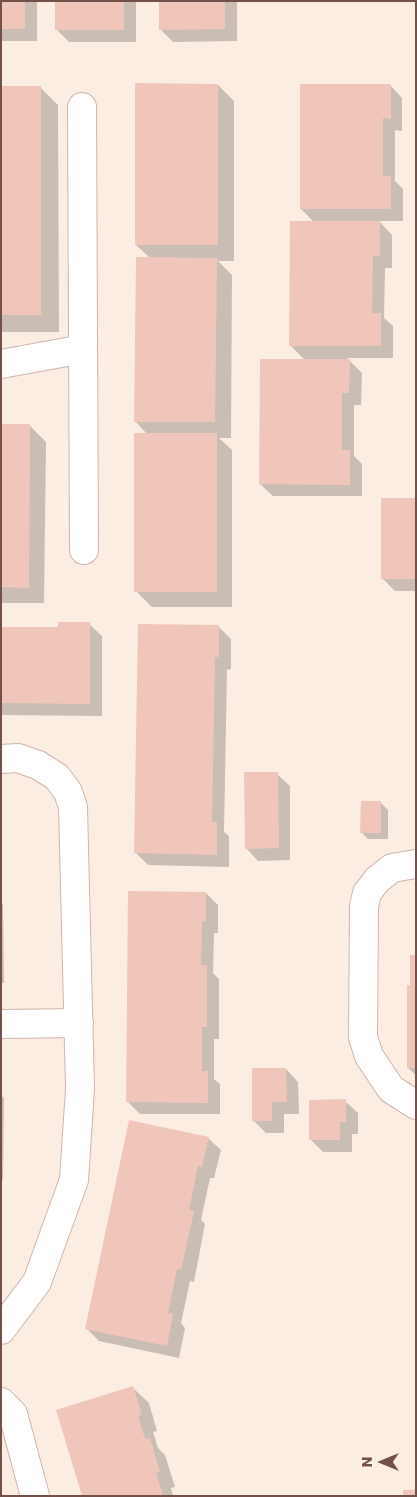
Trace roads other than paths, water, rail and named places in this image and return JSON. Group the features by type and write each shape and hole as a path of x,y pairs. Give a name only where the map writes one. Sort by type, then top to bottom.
{"street":[{"path":"82,107 84,550"},
{"path":"1,364 83,349"},
{"path":"1,759 18,758 38,765 58,777 68,792 73,807 80,1089 74,1180 37,1282 1,1330"},
{"path":"416,864 392,868 377,880 367,893 364,906 363,1037 369,1056 391,1089 416,1105"},
{"path":"1,1024 79,1023"},
{"path":"1,1402 13,1414 35,1496"}]}
